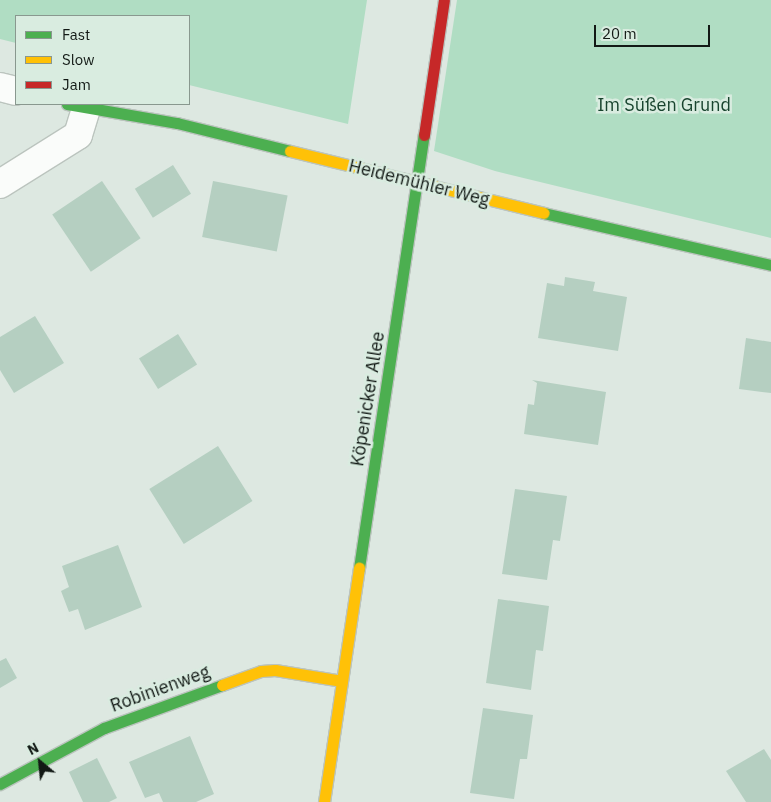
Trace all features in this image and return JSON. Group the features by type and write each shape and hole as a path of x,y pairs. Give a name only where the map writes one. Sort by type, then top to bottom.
{"street":[{"name":"Köpenicker Allee","path":"324,802 444,0"},
{"path":"0,87 15,91"},
{"name":"Heidemühler Weg","path":"76,106 177,123 418,183 771,265"},
{"path":"0,184 78,135 76,106"},
{"name":"Robinienweg","path":"0,784 104,728 261,671 275,670 342,681"}],"green space":[{"path":"0,0 367,0 348,124 190,85 190,15 15,15 15,43 0,39"},
{"name":"Im Süßen Grund","path":"457,0 771,0 771,238 495,171 434,151"}],"building":[{"path":"173,165 191,194 153,218 135,189"},
{"path":"102,181 141,238 91,272 52,215"},
{"path":"213,181 288,196 277,251 202,237"},
{"path":"565,277 595,282 593,291 627,297 618,351 538,338 547,283 564,286"},
{"path":"35,316 64,363 14,393 0,370 0,337"},
{"path":"178,334 197,365 158,389 139,358"},
{"path":"746,338 771,342 771,393 739,389"},
{"path":"532,380 606,392 598,445 524,434 528,404 534,405 537,383"},
{"path":"218,446 252,501 184,544 149,489"},
{"path":"515,489 567,496 560,541 553,540 547,580 502,574"},
{"path":"118,545 142,607 85,630 78,609 69,612 61,591 69,587 62,566"},
{"path":"498,599 549,606 543,651 536,650 531,690 486,683"},
{"path":"6,658 17,678 0,688 0,661"},
{"path":"483,708 533,715 527,759 520,759 514,799 470,793"},
{"path":"190,736 214,794 196,802 163,802 159,793 145,798 129,762"},
{"path":"764,749 771,760 771,802 746,802 726,771"},
{"path":"97,758 117,798 109,802 83,802 69,772"}],"traffic: fast":[{"path":"73,105 177,123 290,151"},
{"path":"359,568 424,135"},
{"path":"544,213 771,265"},
{"path":"0,784 104,728 222,685"}],"traffic: slow":[{"path":"290,151 544,213"},
{"path":"324,802 359,568"},
{"path":"222,685 261,671 275,670 342,681"}],"traffic: jam":[{"path":"424,135 444,0"}]}
